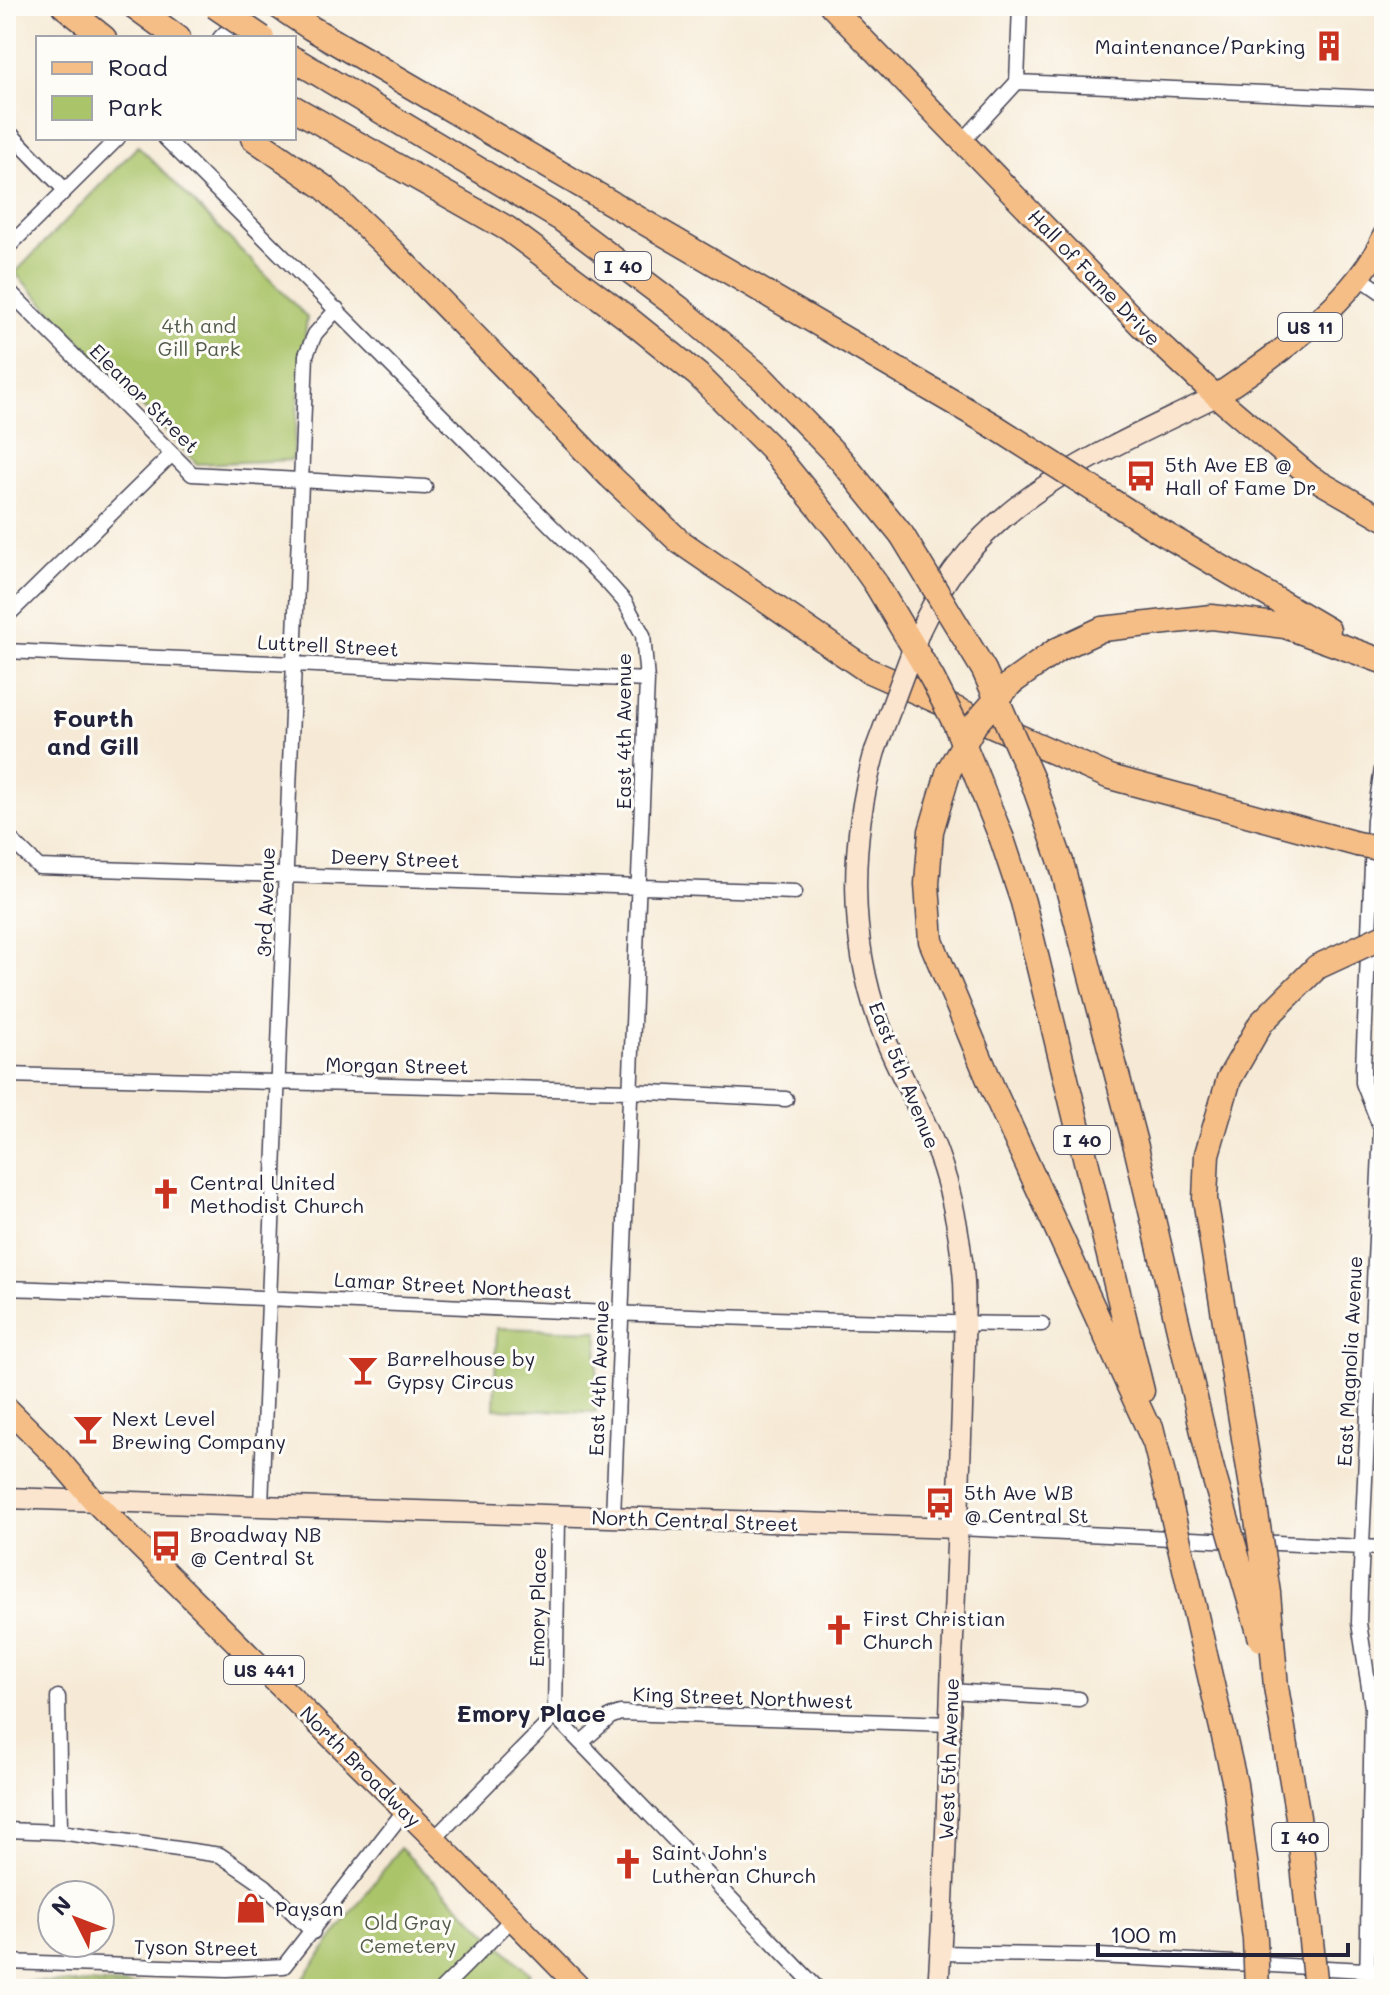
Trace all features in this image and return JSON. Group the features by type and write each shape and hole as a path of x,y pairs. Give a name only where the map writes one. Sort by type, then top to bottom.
{"highway":[{"path":"64,6 102,36"},
{"path":"134,6 172,34"},
{"path":"215,6 259,36"},
{"path":"278,6 994,426 1151,526 1383,662"},
{"name":"I 40","path":"296,60 561,219 679,308 763,379 840,459 902,535 984,670 1033,782 1061,862 1136,1147 1211,1466 1276,1687 1298,1817 1316,1989"},
{"name":"I 40","path":"296,109 508,229 698,375 770,447 839,532 876,584 955,723 1002,839 1023,902 1168,1495 1235,1784 1255,1939 1257,1989"},
{"path":"256,140 325,188 393,252 610,476 679,541 867,670 1110,777 1384,849"},
{"path":"1155,1443 1005,1115 931,941 927,884 931,831 949,770 975,724 1011,683 1057,650 1102,629 1212,617 1285,626 1383,662"},
{"path":"1276,1687 1268,1593 1205,1199 1207,1154 1229,1079 1261,1023 1317,967 1384,936"}],"main road":[{"name":"Hall of Fame Drive","path":"831,6 1141,326 1216,396 1311,477 1384,519"},
{"name":"US 11","path":"1216,396 1273,357 1326,314 1358,276 1384,236"},
{"name":"East 5th Avenue","path":"958,1528 965,1323 959,1237 947,1182 931,1136 874,1009 856,917 858,835 866,783 920,630 955,568 982,536 1014,506 1048,482 1216,396"},
{"name":"North Broadway","path":"6,1407 95,1502 581,1989"},
{"name":"North Central Street","path":"6,1498 958,1528"},
{"name":"West 5th Avenue","path":"938,1989 958,1528"}],"street":[{"path":"222,36 252,6"},
{"path":"963,141 1017,82 1020,6"},
{"path":"1017,82 1384,96"},
{"path":"6,129 65,190"},
{"path":"6,249 116,140"},
{"name":"East 4th Avenue","path":"167,140 625,602 643,635 647,680 640,887 613,1517"},
{"path":"1358,276 1384,294"},
{"name":"Eleanor Street","path":"6,288 192,474 425,487"},
{"name":"3rd Avenue","path":"261,1506 306,355 315,334 337,309"},
{"path":"6,617 171,455"},
{"name":"Luttrell Street","path":"6,651 647,680"},
{"name":"East Magnolia Avenue","path":"1367,1989 1378,1708 1359,1623 1383,1126 1363,1083 1363,1068 1374,820 1384,756"},
{"name":"Deery Street","path":"6,835 39,867 795,892"},
{"name":"Morgan Street","path":"6,1075 630,1091 786,1099"},
{"name":"Lamar Street Northeast","path":"6,1288 269,1296 620,1313 1042,1324"},
{"name":"Emory Place","path":"555,1716 558,1517"},
{"name":"North Central Street","path":"958,1528 1384,1548"},
{"path":"950,1691 1079,1699"},
{"path":"58,1697 60,1832"},
{"name":"King Street Northwest","path":"582,1742 610,1717 620,1713 951,1724"},
{"path":"434,1839 555,1716 818,1989"},
{"name":"Tyson Street","path":"6,1962 284,1966 405,1810"},
{"path":"6,1830 60,1832 220,1855 265,1886 313,1932"},
{"path":"442,1989 512,1919"},
{"path":"940,1953 1099,1956 1384,1971"},
{"path":"362,1989 371,1989"}],"green space":[{"name":"4th and Gill Park","path":"138,146 307,317 292,460 197,464 15,273"},
{"path":"497,1328 598,1331 596,1412 494,1409"},
{"name":"Old Gray Cemetery","path":"400,1848 530,1974 515,1989 280,1989 301,1981"},
{"path":"6,1981 280,1989 6,1989"}],"place":[{"name":"Maintenance/Parking","path":"1329,46"},
{"name":"5th Ave EB @ Hall of Fame Dr","path":"1141,476"},
{"name":"Central United Methodist Church","path":"166,1194"},
{"name":"Barrelhouse by Gypsy Circus","path":"363,1370"},
{"name":"Next Level Brewing Company","path":"88,1429"},
{"name":"5th Ave WB @ Central St","path":"940,1503"},
{"name":"Broadway NB @ Central St","path":"166,1546"},
{"name":"First Christian Church","path":"839,1630"},
{"name":"Saint John's Lutheran Church","path":"628,1864"},
{"name":"Paysan","path":"251,1908"}],"district":[{"name":"Fourth and Gill","path":"93,731"},
{"name":"Emory Place","path":"531,1712"}]}
